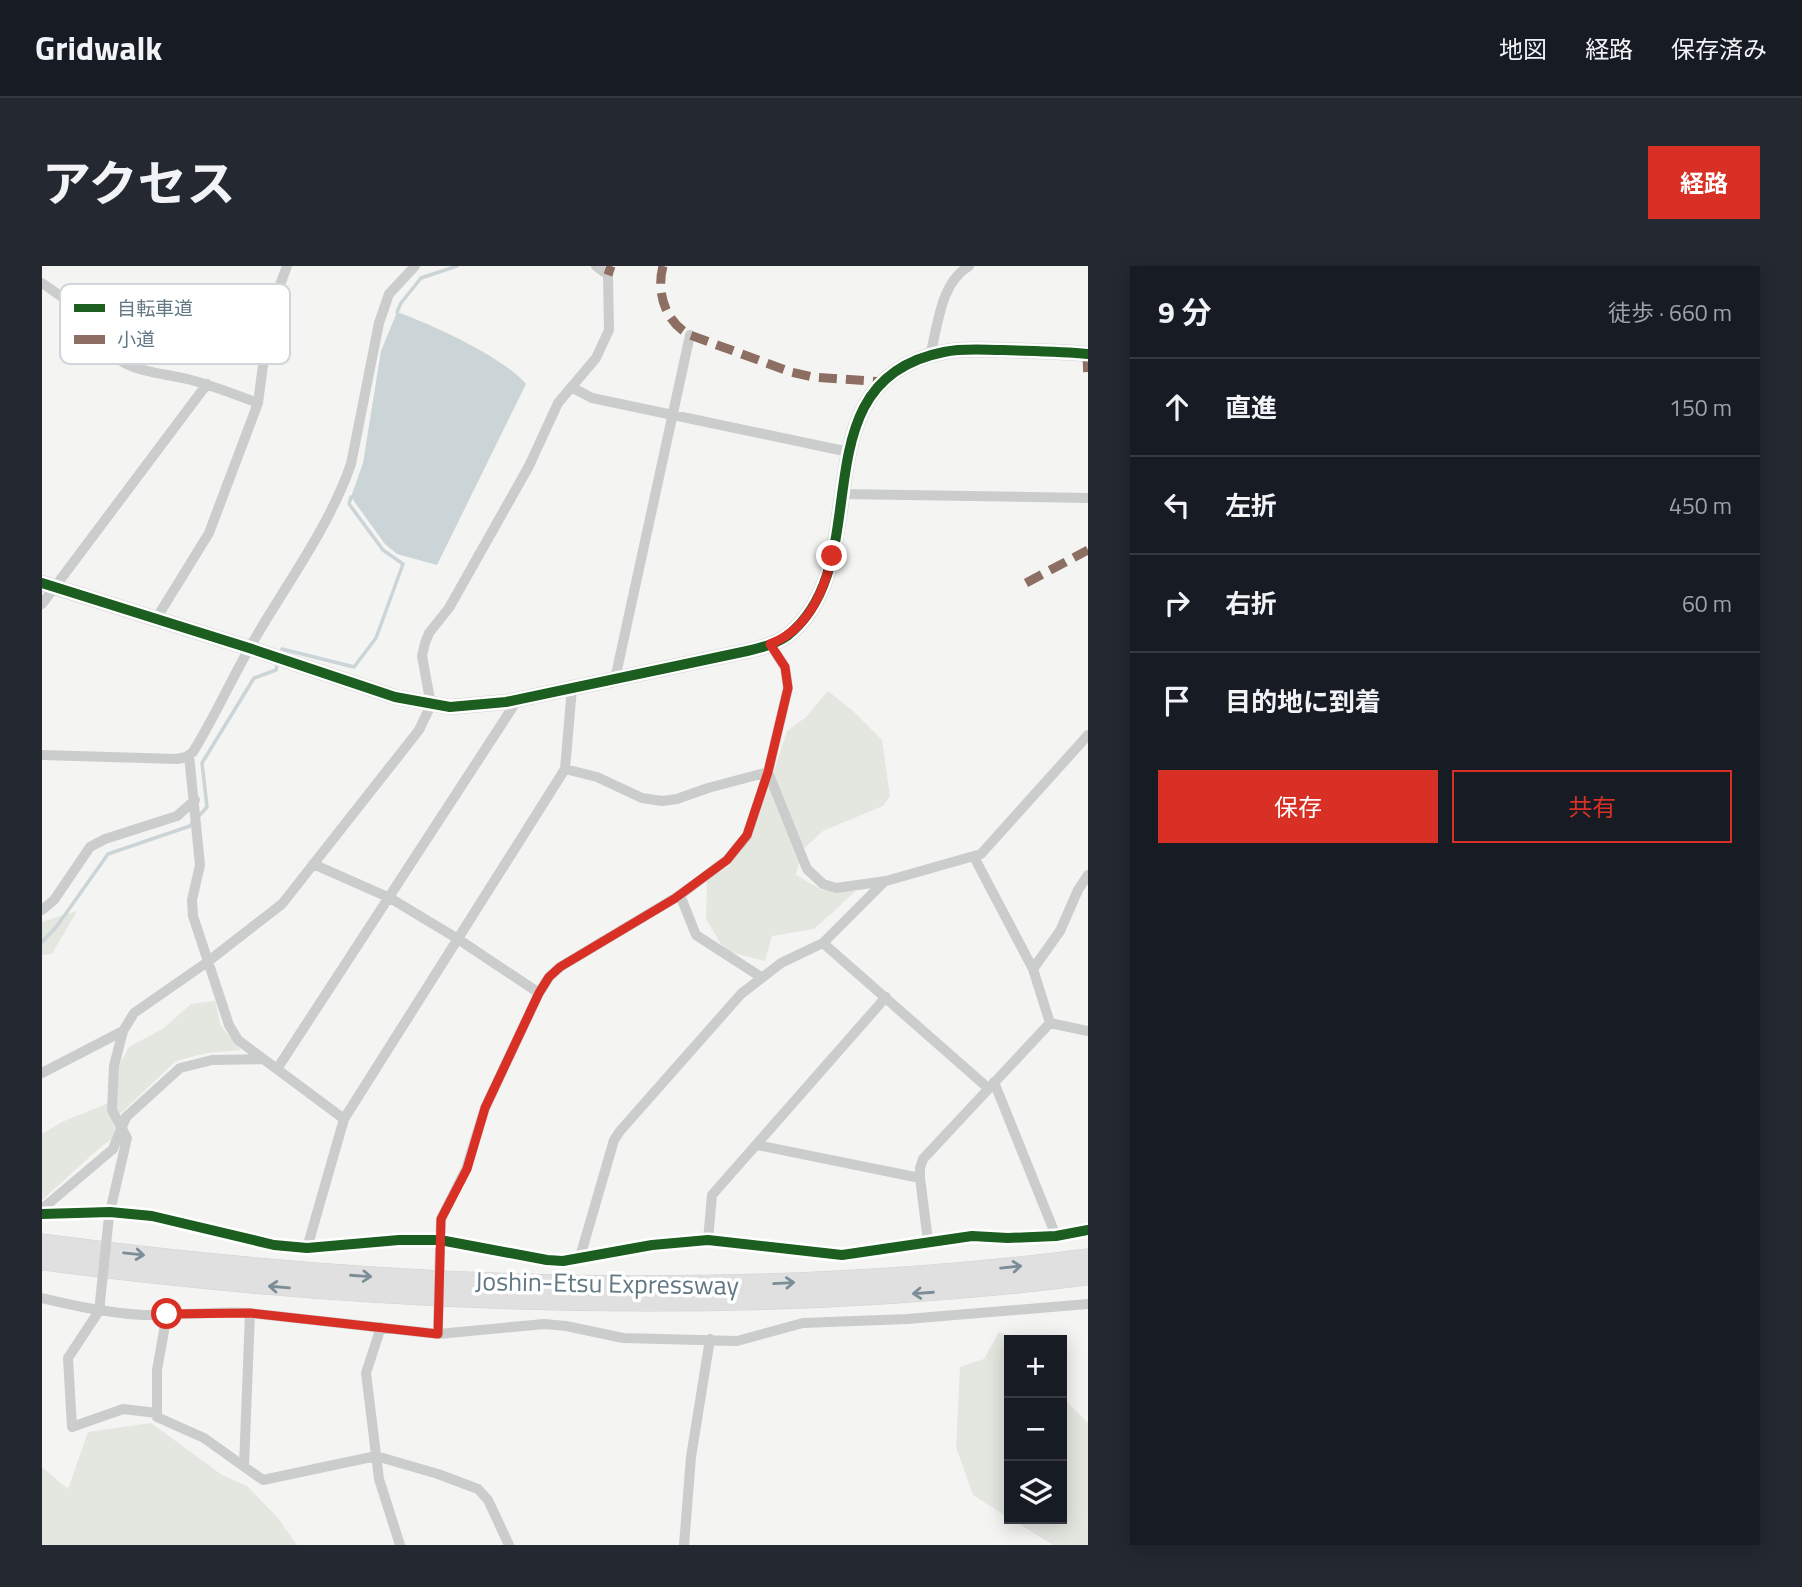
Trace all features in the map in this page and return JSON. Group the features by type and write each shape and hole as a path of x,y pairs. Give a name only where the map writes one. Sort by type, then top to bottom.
{"highway":[{"name":"Joshin-Etsu Expressway","path":"42,1243 206,1262 363,1276 616,1286 852,1280 1088,1258"},
{"name":"Joshin-Etsu Expressway","path":"42,1261 284,1287 564,1303 776,1301 930,1292 1088,1276"}],"street":[{"path":"280,284 287,266"},
{"path":"42,755 177,759 189,755 200,741 249,648 321,528 345,481 351,464 379,323 390,294 403,271 415,266"},
{"path":"158,1413 123,1409 72,1427 68,1358 100,1307 110,1214 127,1138 112,1110 114,1066 123,1031 134,1013 282,904 419,730 431,705 422,656 429,633 449,608 529,466 558,402 596,358 609,330 608,275 596,266"},
{"path":"930,356 951,283 959,272 969,266"},
{"path":"42,283 60,296"},
{"path":"615,679 690,335"},
{"path":"49,585 249,648 395,698 431,705 471,706 517,699 747,652 787,636 806,617 824,586 858,418 875,390 899,369 943,352 978,350 1088,354"},
{"path":"128,364 139,370 172,374 208,384 258,403"},
{"path":"156,619 209,533 258,403 263,364"},
{"path":"42,604 49,585 208,384"},
{"path":"571,387 592,398 849,452"},
{"path":"842,494 1088,498"},
{"path":"438,1330 441,1219 467,1169 485,1108 539,993 549,977 572,958 680,895 727,860 747,835 768,772 788,688 785,667 770,644"},
{"path":"307,1248 344,1119 565,769 572,688"},
{"path":"277,1069 517,699"},
{"path":"768,772 807,869 823,884 836,888 886,881 981,854 1088,735"},
{"path":"189,755 200,865 192,900 193,916 229,1025 238,1040 344,1119"},
{"path":"565,769 597,777 642,798 662,801 768,772"},
{"path":"42,910 54,900 90,847 105,839 177,816 196,804"},
{"path":"974,857 1033,969 1050,1023"},
{"path":"313,864 390,898 539,993"},
{"path":"1033,969 1060,931 1077,890 1088,876"},
{"path":"580,1257 614,1140 620,1131 741,994 761,977 800,952 823,943 886,881"},
{"path":"680,895 696,935 761,977"},
{"path":"823,943 991,1085 1056,1236"},
{"path":"708,1240 712,1195 886,998"},
{"path":"1050,1023 1088,1031"},
{"path":"928,1241 920,1178 923,1159 1050,1023"},
{"path":"42,1073 123,1031"},
{"path":"42,1212 113,1149 123,1130 126,1117 180,1068 212,1060 263,1059"},
{"path":"757,1145 920,1178"},
{"path":"42,1212 152,1216 274,1245 307,1248 399,1240 440,1243 563,1261 652,1245 708,1240 842,1255 972,1236 1056,1236 1088,1230"},
{"path":"42,1298 145,1315 250,1313 381,1327 438,1330 544,1324 623,1338 737,1341 803,1323 907,1319 1088,1304"},
{"path":"244,1466 250,1313"},
{"path":"167,1314 158,1370 158,1417 204,1438 263,1480 376,1457 438,1474 478,1489 488,1500 509,1545"},
{"path":"381,1327 366,1373 379,1479 400,1545"},
{"path":"684,1545 691,1457 710,1339"}],"shaded area":[{"path":"397,312 447,333 484,353 526,384 437,565 397,554 385,544 351,497 363,463 381,351"},
{"path":"828,691 882,740 890,796 883,806 823,831 802,850 796,875 822,890 856,891 814,929 772,936 765,961 725,951 706,919 707,880 728,867 753,835 787,731 806,717"},
{"path":"77,911 52,954 42,955 42,922"},
{"path":"215,1001 221,1026 241,1050 207,1053 176,1061 120,1114 115,1137 42,1200 42,1134 62,1122 111,1102 115,1073 129,1047 164,1028 191,1004"},
{"path":"999,1332 1005,1335 1004,1515 973,1495 956,1447 960,1367 984,1359"},
{"path":"1067,1402 1088,1423 1088,1545 1053,1545 1019,1524 1067,1524"},
{"path":"151,1423 222,1475 247,1486 277,1517 297,1545 42,1545 42,1467 68,1489 88,1432"}],"waterway":[{"path":"397,312 421,278 457,266"},
{"path":"280,655 282,649 354,667 376,638 403,564 383,550 349,504 351,497"},
{"path":"198,817 207,807 202,763 254,678 276,670 278,662"},
{"path":"42,942 57,926 108,854 190,826 193,822"}],"marked path":[{"path":"608,275 611,266"},
{"path":"663,266 661,286 664,305 674,322 690,335 791,372 813,377 884,382"},
{"path":"1087,354 1088,381"},
{"path":"1026,583 1088,550"}],"cycle path":[{"path":"42,583 395,697 450,707 506,702 747,651 787,636 815,604 830,564 853,435 869,398 898,369 944,352 958,350 1088,354"},
{"path":"42,1214 110,1212 152,1216 274,1245 307,1248 399,1240 440,1240 563,1261 652,1245 708,1240 842,1255 972,1236 1056,1236 1088,1230"}],"route":[{"path":"167,1314 220,1311 250,1313 438,1334 441,1219 467,1169 485,1108 539,993 549,977 560,967 674,899 727,860 747,835 768,772 788,688 785,667 770,644 787,636 806,617 824,586 832,556"}]}
